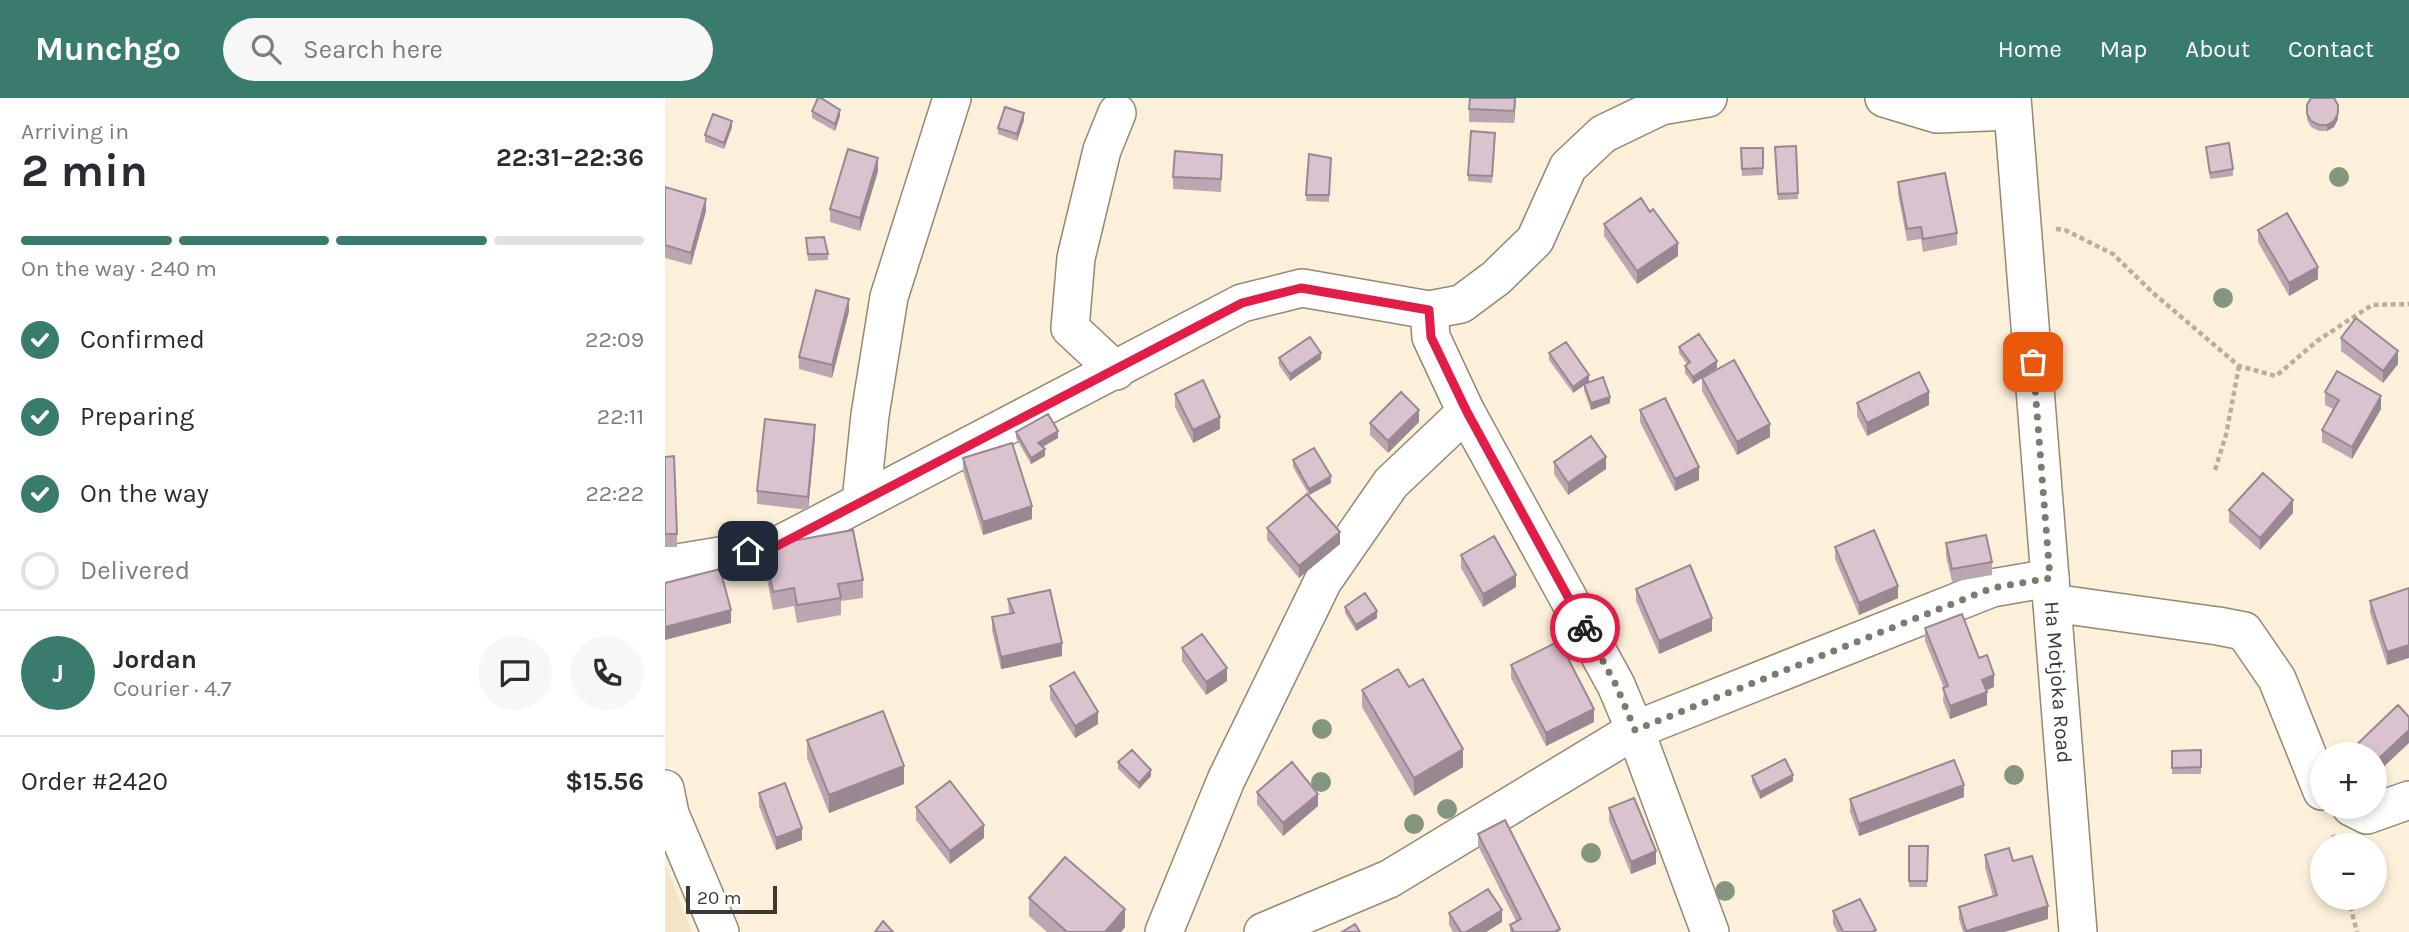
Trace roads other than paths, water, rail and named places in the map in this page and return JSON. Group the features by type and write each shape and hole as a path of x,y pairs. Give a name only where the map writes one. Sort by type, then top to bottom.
{"street":[{"path":"861,502 870,415 889,297 952,98"},
{"path":"665,565 775,547 1242,303 1301,288 1429,310 1461,304 1496,278 1535,240 1568,167 1603,134 1661,106 1709,98"},
{"path":"1884,98 1937,114 2012,104"},
{"name":"Ha Motjoka Road","path":"2012,104 2051,591 2074,931"},
{"path":"1116,371 1070,328 1076,258 1102,150 1118,113"},
{"path":"1429,310 1431,337 1467,412 1616,685 1710,932"},
{"path":"1175,927 1226,780 1323,581 1391,483 1467,412"},
{"path":"1263,932 1389,878 1635,730 1992,588 2051,591 2244,631 2277,679 2310,761"},
{"path":"665,789 670,814 720,932"},
{"path":"2387,807 2409,800"}]}
